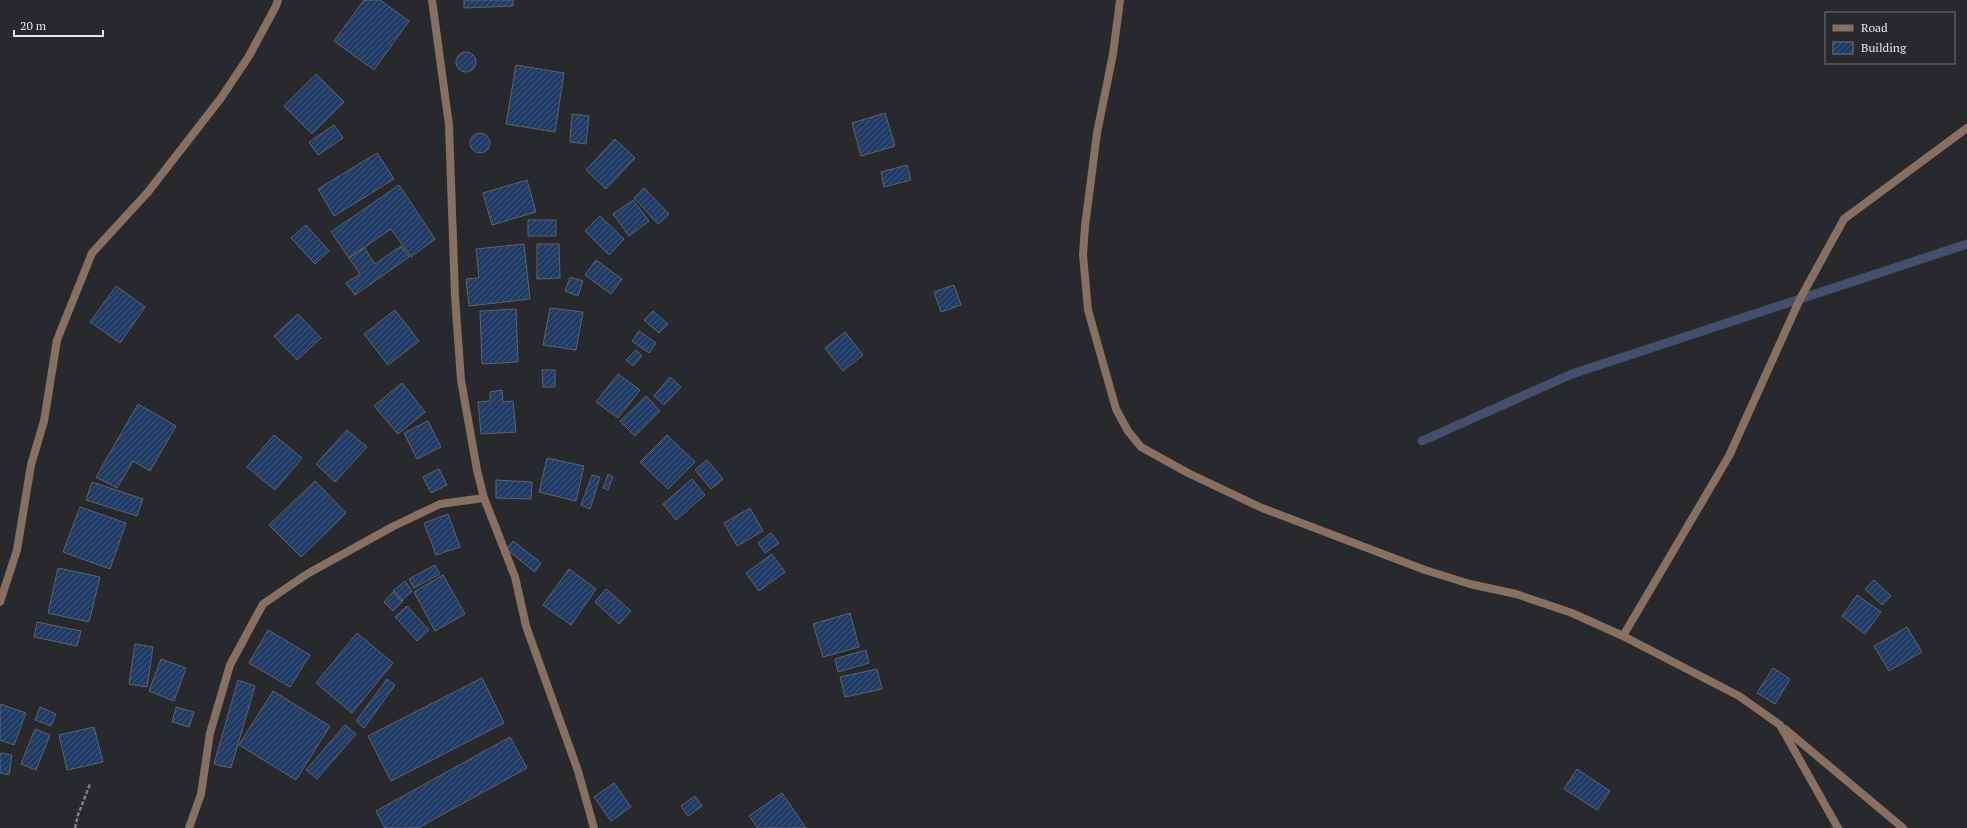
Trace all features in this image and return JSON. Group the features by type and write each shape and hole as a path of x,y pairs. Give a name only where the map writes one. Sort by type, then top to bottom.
{"street":[{"path":"0,602 17,550 31,465 44,421 57,340 92,253 148,192 221,98 249,56 278,0"},
{"path":"432,0 449,125 455,296 461,380 478,470 484,498 515,577 526,626 578,771 594,828"},
{"path":"1120,0 1113,54 1097,134 1084,226 1083,255 1088,310 1116,409 1128,431 1141,447 1262,508 1425,570 1470,584 1516,594 1572,613 1623,636 1739,696 1780,725 1903,828"},
{"path":"1623,636 1729,456 1800,299 1844,219 1967,128"},
{"path":"189,828 201,794 210,733 230,665 263,604 307,574 392,527 440,504 484,498"},
{"path":"1780,725 1838,828"}],"path":[{"path":"75,828 78,815 90,784"}],"building":[{"path":"364,0 380,0 409,21 374,70 334,41"},
{"path":"464,0 513,0 513,6 464,8"},
{"path":"466,52 473,55 476,62 473,69 466,72 459,69 456,62 459,55"},
{"path":"516,65 564,73 555,132 506,124"},
{"path":"316,74 344,102 312,134 284,106"},
{"path":"885,113 895,146 861,156 852,123"},
{"path":"572,114 589,116 586,144 570,142"},
{"path":"334,125 343,138 318,155 309,142"},
{"path":"480,133 487,136 490,143 487,150 480,153 473,150 470,143 473,136"},
{"path":"615,139 635,158 606,189 586,170"},
{"path":"377,153 394,179 334,216 318,189"},
{"path":"907,165 911,180 884,187 881,172"},
{"path":"527,180 536,212 492,225 483,193"},
{"path":"399,185 435,239 411,257 391,229 349,258 331,232"},
{"path":"644,188 669,214 658,224 634,198"},
{"path":"633,200 649,221 629,236 613,214"},
{"path":"600,216 624,239 609,255 585,231"},
{"path":"528,220 556,220 556,236 528,236"},
{"path":"306,225 329,251 315,264 291,238"},
{"path":"524,244 530,299 469,306 466,279 479,278 476,249"},
{"path":"537,244 559,244 560,278 537,279"},
{"path":"401,246 409,257 355,295 346,283 360,274 349,258 364,247 375,264"},
{"path":"596,260 622,279 611,294 585,275"},
{"path":"570,277 583,281 578,296 565,291"},
{"path":"954,285 961,305 941,312 934,292"},
{"path":"116,286 145,307 120,343 90,322"},
{"path":"550,308 583,312 576,350 543,345"},
{"path":"516,309 518,362 482,364 480,311"},
{"path":"395,310 419,341 388,365 364,334"},
{"path":"653,311 668,324 659,333 644,320"},
{"path":"298,314 321,338 297,360 274,336"},
{"path":"639,331 656,343 649,353 632,341"},
{"path":"845,332 863,355 843,371 825,348"},
{"path":"636,350 642,356 633,366 626,360"},
{"path":"542,370 555,370 555,387 543,387"},
{"path":"618,374 640,390 618,418 596,402"},
{"path":"670,377 681,387 664,405 654,396"},
{"path":"402,383 425,412 398,434 374,406"},
{"path":"502,390 503,402 513,401 516,432 481,434 478,402 490,401 490,392"},
{"path":"646,396 660,411 635,436 620,421"},
{"path":"138,404 176,426 150,471 133,461 117,488 96,477"},
{"path":"428,421 441,447 417,459 404,433"},
{"path":"347,430 367,447 335,482 316,464"},
{"path":"274,435 302,458 275,490 247,467"},
{"path":"667,435 695,462 668,489 640,462"},
{"path":"547,458 584,466 576,501 539,492"},
{"path":"707,460 723,479 711,489 695,470"},
{"path":"439,469 447,485 431,493 423,477"},
{"path":"608,474 613,477 608,490 603,488"},
{"path":"592,475 600,477 590,509 581,505"},
{"path":"692,479 705,495 676,520 663,504"},
{"path":"496,480 532,482 531,499 496,498"},
{"path":"315,481 346,513 301,557 269,525"},
{"path":"92,482 143,499 137,516 86,500"},
{"path":"80,507 126,523 110,569 63,552"},
{"path":"750,508 763,531 737,546 724,523"},
{"path":"448,514 460,547 436,555 424,523"},
{"path":"771,533 779,543 765,553 758,543"},
{"path":"513,541 541,563 535,572 506,549"},
{"path":"772,554 785,572 759,591 746,573"},
{"path":"435,565 440,574 414,588 409,579"},
{"path":"58,568 100,577 89,622 48,613"},
{"path":"569,569 596,589 571,625 543,605"},
{"path":"443,575 465,614 435,631 414,592"},
{"path":"1874,580 1891,596 1882,605 1865,589"},
{"path":"405,581 412,591 401,601 393,591"},
{"path":"606,589 631,611 619,624 595,602"},
{"path":"394,591 403,601 393,611 384,602"},
{"path":"1857,595 1881,612 1865,634 1842,616"},
{"path":"407,606 429,630 417,641 395,617"},
{"path":"850,613 859,647 823,657 813,624"},
{"path":"37,622 81,631 77,646 34,637"},
{"path":"1907,627 1922,652 1889,671 1874,646"},
{"path":"268,630 310,655 290,687 249,663"},
{"path":"357,633 393,663 352,713 316,683"},
{"path":"135,644 153,647 147,687 129,684"},
{"path":"866,650 869,663 838,672 835,659"},
{"path":"161,659 186,668 174,701 149,691"},
{"path":"1773,668 1790,679 1775,704 1757,693"},
{"path":"877,669 882,689 845,697 840,677"},
{"path":"482,678 504,723 391,781 368,736"},
{"path":"387,679 395,685 364,728 356,721"},
{"path":"238,680 255,686 231,768 214,764"},
{"path":"273,691 330,726 296,780 239,745"},
{"path":"0,704 26,713 14,745 0,740"},
{"path":"40,707 56,714 51,726 35,720"},
{"path":"176,707 194,712 189,727 172,722"},
{"path":"345,725 356,734 317,779 306,770"},
{"path":"94,727 103,762 67,770 59,735"},
{"path":"35,729 50,735 36,770 21,764"},
{"path":"510,737 527,768 418,828 385,828 376,811"},
{"path":"0,753 12,755 9,775 0,773"},
{"path":"1577,769 1610,791 1597,810 1564,789"},
{"path":"614,783 631,807 611,821 594,797"},
{"path":"782,793 806,828 758,828 749,816"},
{"path":"695,796 702,806 688,816 681,806"}],"waterway":[{"path":"1422,441 1572,374 1967,244"}]}
